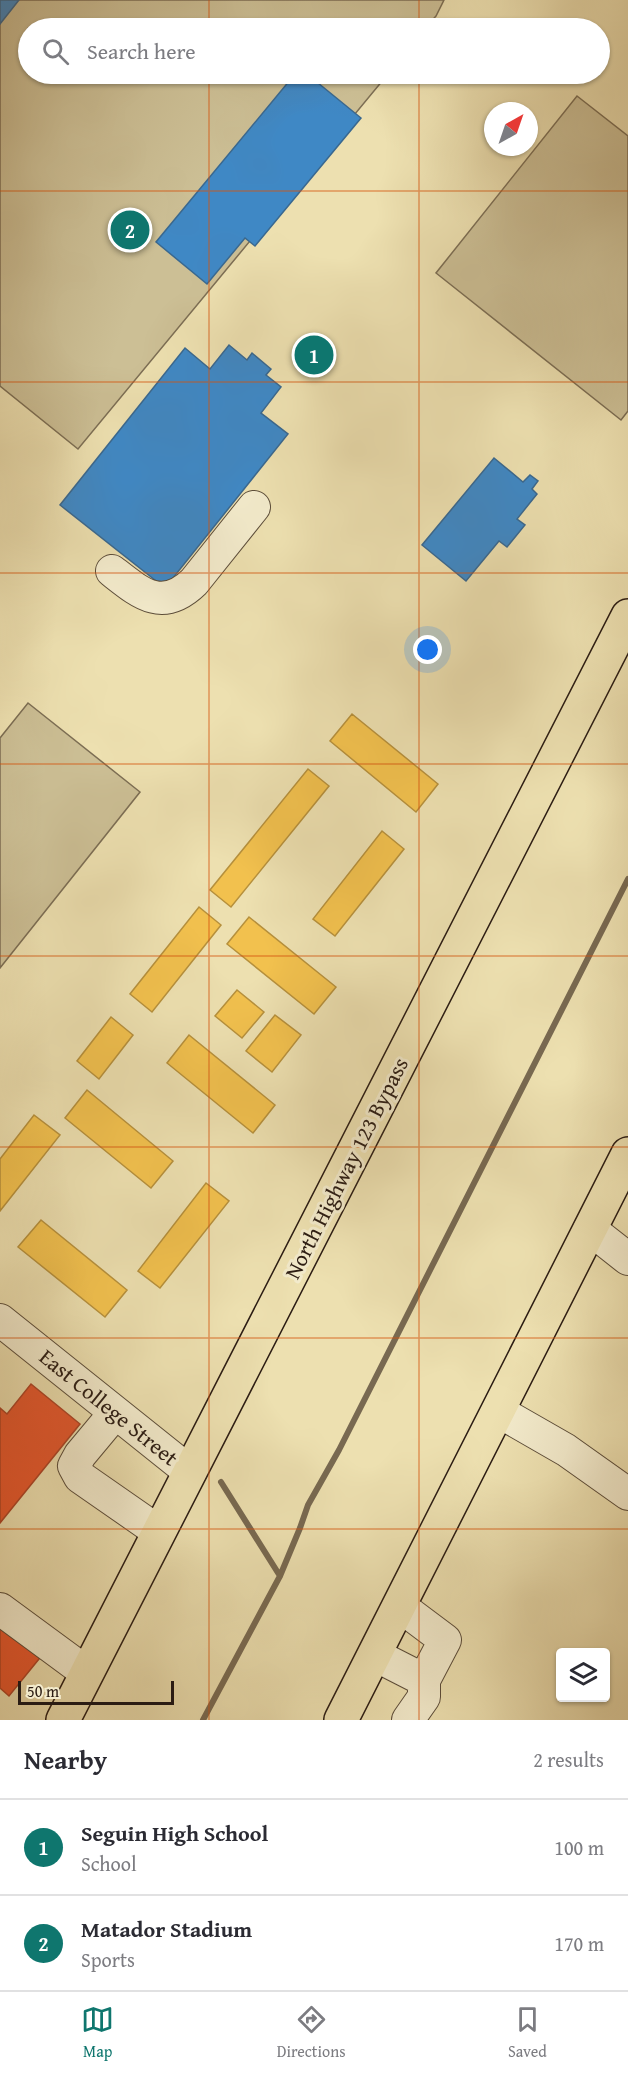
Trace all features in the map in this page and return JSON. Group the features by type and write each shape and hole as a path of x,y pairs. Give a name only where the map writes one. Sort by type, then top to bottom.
{"main road":[{"name":"North Highway 123 Bypass","path":"63,1720 628,616"},
{"path":"341,1720 590,1229 620,1189 628,1154"}],"street":[{"path":"112,571 138,591 151,597 168,598 183,593 254,507"},
{"path":"590,1229 628,1259"},
{"name":"East College Street","path":"5,1335 115,1413 190,1472"},
{"path":"498,1411 567,1450 628,1494"},
{"path":"115,1413 80,1455 74,1466 80,1477 159,1532"},
{"path":"399,1608 445,1640 424,1680 424,1697 408,1720"},
{"path":"0,1609 87,1673"},
{"path":"375,1655 424,1680"}],"shaded area":[{"path":"0,0 444,0 434,18 18,18 18,84 380,84 78,449 0,386"},
{"path":"577,96 628,136 628,411 621,420 436,273 529,156 538,156 538,145"},
{"path":"28,703 140,792 0,968 0,738"}],"building: Homes":[{"path":"352,714 438,784 416,812 330,741"},
{"path":"308,769 329,786 231,907 210,890"},
{"path":"382,831 404,849 335,936 313,919"},
{"path":"199,907 221,925 152,1012 130,994"},
{"path":"249,917 336,987 314,1014 227,944"},
{"path":"237,990 264,1012 242,1038 215,1016"},
{"path":"275,1015 301,1035 272,1072 246,1051"},
{"path":"111,1017 133,1035 99,1079 77,1061"},
{"path":"189,1035 275,1105 253,1133 167,1063"},
{"path":"87,1090 173,1161 151,1188 65,1118"},
{"path":"34,1115 60,1135 0,1211 0,1159"},
{"path":"206,1183 229,1201 160,1288 138,1271"},
{"path":"41,1220 127,1290 105,1317 18,1247"}],"building: Shops":[{"path":"31,1384 80,1424 0,1523 0,1408 7,1414"},
{"path":"0,1619 43,1654 9,1696 0,1688"}],"building: Schools":[{"path":"0,0 19,0 0,24"},
{"path":"287,84 319,84 361,118 255,246 245,238 207,284 156,242"},
{"path":"229,345 247,360 252,353 271,369 266,375 281,387 261,413 288,434 165,588 60,505 185,348 210,369"},
{"path":"494,458 523,482 530,475 538,481 532,489 537,494 517,519 525,525 507,547 499,541 466,581 422,545"}],"waterway":[{"path":"203,1720 280,1576 308,1505 339,1450 628,879"},
{"path":"221,1482 280,1576"}],"place":[{"name":"Matador Stadium","path":"130,230"},
{"name":"Seguin High School","path":"314,355"}]}
